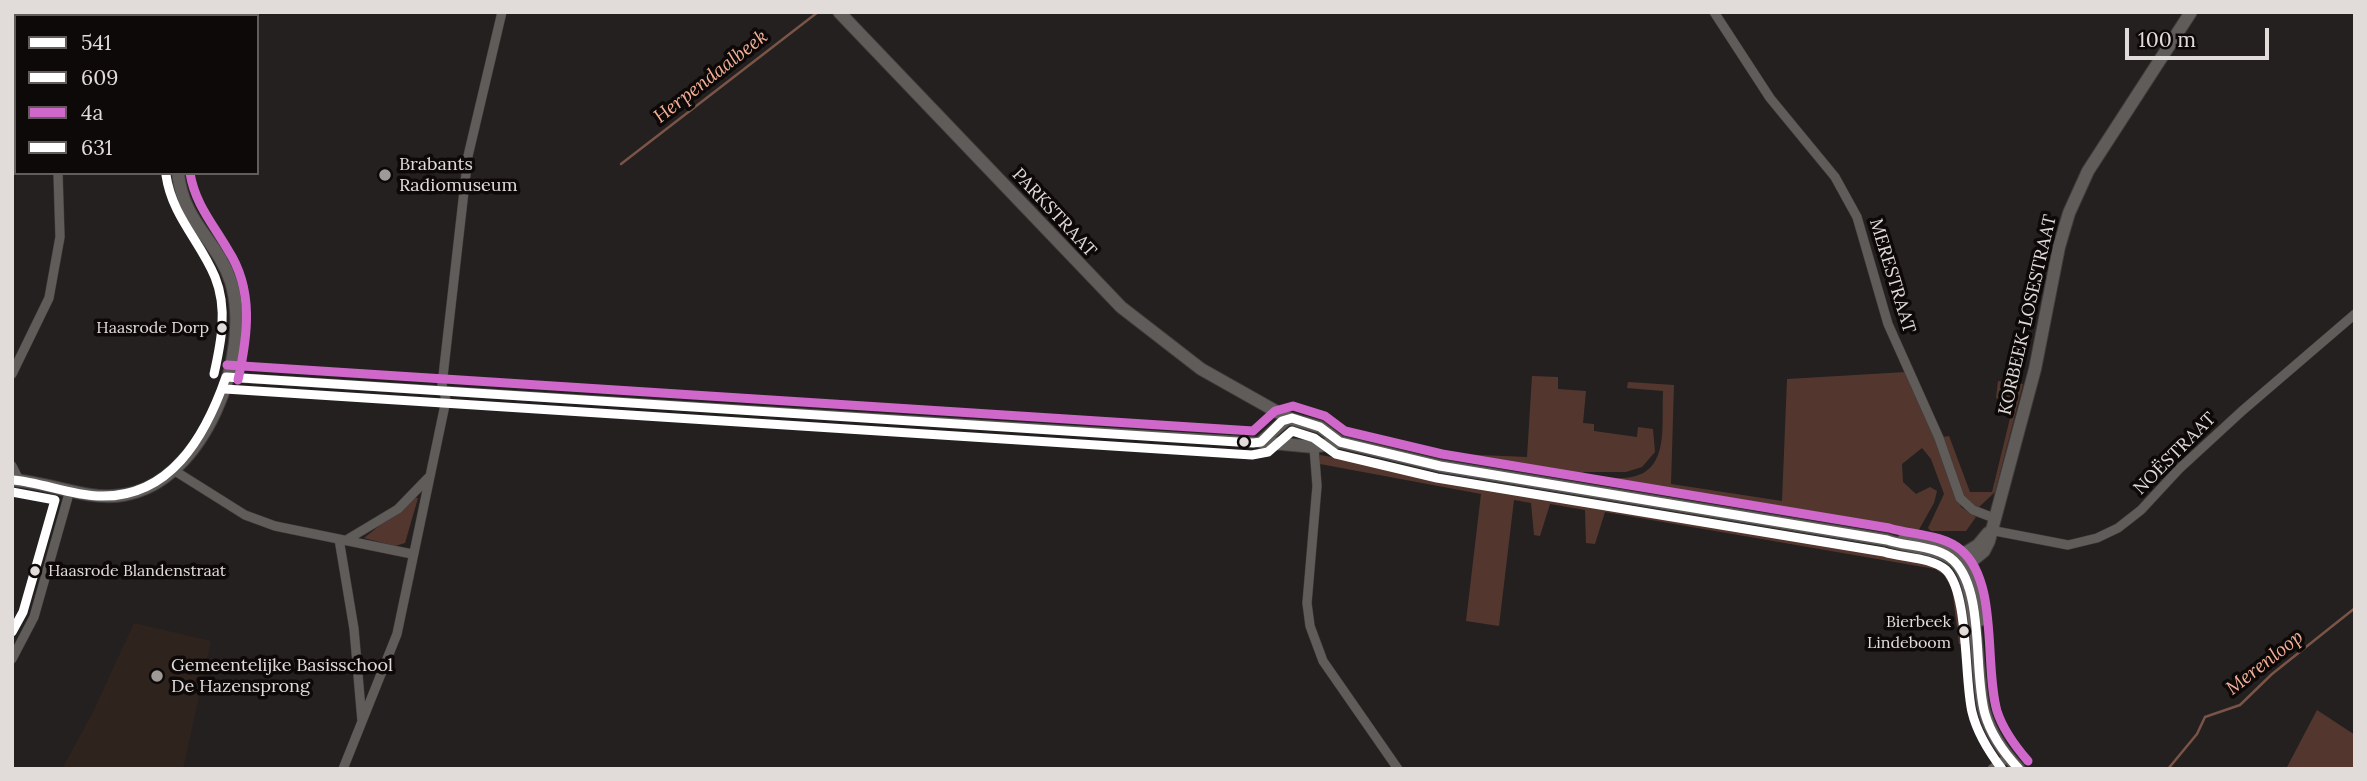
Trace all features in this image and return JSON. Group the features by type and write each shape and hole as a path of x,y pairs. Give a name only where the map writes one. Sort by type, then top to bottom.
{"street":[{"path":"344,769 397,634 446,400 442,385 468,156 502,12"},
{"name":"PARKSTRAAT","path":"839,12 1121,307 1190,361 1269,407 1281,424 1326,431 1340,442"},
{"name":"MERESTRAAT","path":"1714,12 1747,66 1835,177 1857,217 1888,324 1940,438 1960,499 1992,524"},
{"name":"KORBEEK-LOSESTRAAT","path":"1992,524 2035,369 2059,247 2069,213 2088,171 2191,12"},
{"path":"12,374 49,298 61,237 58,175"},
{"path":"12,466 15,480 96,496 127,495 156,483 175,471 203,434 226,377 235,338 235,298 223,264 195,225 185,204 178,175"},
{"name":"NOËSTRAAT","path":"1992,524 2068,545 2097,538 2118,528 2141,510 2179,469 2242,411 2355,314"},
{"path":"226,377 444,393 1317,446 1340,442 1451,468 1887,540 1932,550 1962,562"},
{"path":"1261,442 1281,424"},
{"path":"1281,424 1283,443"},
{"path":"1317,446 1325,441 1326,431"},
{"path":"1317,446 1317,486 1307,603 1310,626 1323,661 1398,769"},
{"path":"175,471 245,515 275,526 412,554"},
{"path":"343,539 398,509 429,478"},
{"path":"12,659 34,617 70,490"},
{"path":"1962,562 1992,524"},
{"path":"343,539 362,723"},
{"path":"1962,562 1969,590 1984,709 1989,727 2019,769"},
{"path":"1992,769 2008,757"}],"shaded area":[{"path":"1906,372 1937,440 1961,507 1976,517 1966,531 1931,531 1928,528 1944,494 1931,459 1922,448 1902,464 1903,482 1916,494 1930,487 1937,491 1934,503 1917,533 1839,524 1586,482 1597,478 1635,476 1647,470 1660,449 1663,391 1627,388 1628,382 1674,385 1671,484 1782,501 1787,379"},
{"path":"1532,376 1558,377 1558,389 1586,391 1583,423 1594,424 1594,431 1637,437 1638,427 1653,429 1655,452 1642,467 1626,472 1585,472 1566,478 1456,460 1364,438 1366,433 1456,454 1527,457"},
{"path":"1998,381 2023,384 1995,492 1978,508 1963,497 1943,437 1949,436 1970,492 1992,492 2014,402 1996,398"},
{"path":"1320,455 1933,558 1950,568 1956,576 1968,644 1959,644 1952,589 1944,575 1935,569 1605,512 1595,544 1586,543 1585,510 1550,504 1540,536 1534,535 1531,503 1514,500 1499,626 1466,621 1481,494 1320,464"},
{"path":"414,498 418,498 405,543 395,546 364,538"},
{"name":"Gemeentelijke Basisschool De Hazensprong","path":"134,623 211,641 183,769 62,769 93,712"},
{"path":"2317,710 2355,735 2355,769 2286,769"}],"waterway":[{"name":"Herpendaalbeek","path":"621,164 818,12"},
{"name":"Merenloop","path":"2168,769 2197,734 2205,717 2240,705 2272,674 2355,608"}],"transit line":[{"name":"609","path":"166,175 180,216 209,264 219,289 222,326 214,374"},
{"name":"4a","path":"190,175 200,204 228,250 242,281 246,330 238,380"},
{"name":"4a","path":"227,365 1253,431 1275,411 1293,406 1325,416 1345,431 1442,454 1927,536 1953,545 1973,564 1986,603 1997,711 2010,737 2028,761"},
{"name":"541","path":"226,377 1253,443 1261,442 1282,421 1292,418 1320,427 1340,442 1440,466 1922,547 1947,556 1964,575 1974,612 1981,697 1985,714 1999,743 2019,769"},
{"name":"541","path":"12,480 98,496 123,494 145,487 165,475 195,442 226,377"},
{"name":"609","path":"225,389 1252,455 1268,452 1292,431 1314,438 1336,454 1437,478 1925,560 1946,570 1959,597 1972,712 1984,742 2002,769"},
{"name":"631","path":"12,492 55,500 23,612 12,632"}],"place":[{"name":"Brabants Radiomuseum","path":"385,175"},
{"name":"Haasrode Dorp","path":"222,328"},
{"name":"Haasrode Blandenstraat","path":"35,571"},
{"name":"Bierbeek Lindeboom","path":"1964,631"},
{"name":"Gemeentelijke Basisschool De Hazensprong","path":"157,676"}]}
